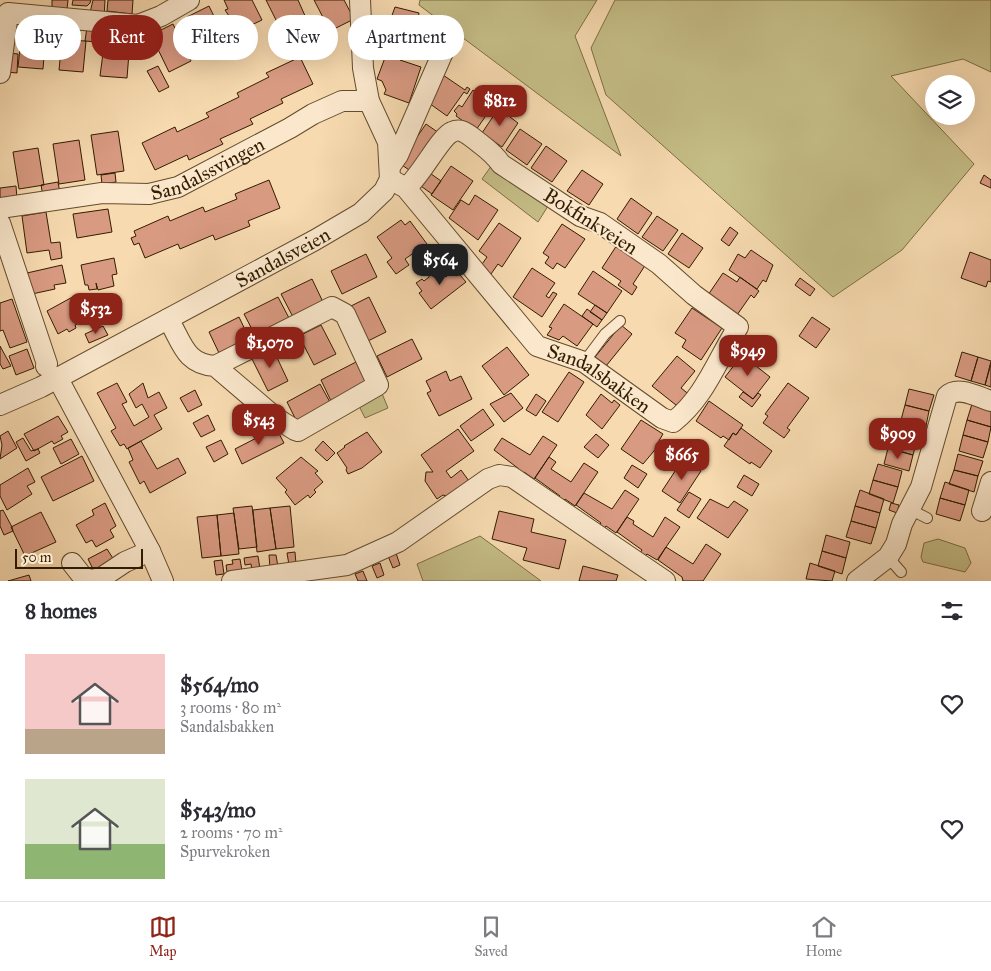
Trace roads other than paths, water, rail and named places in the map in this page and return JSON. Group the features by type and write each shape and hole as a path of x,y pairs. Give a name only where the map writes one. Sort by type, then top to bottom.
{"street":[{"path":"0,74 8,13 138,25 161,16 189,0"},
{"path":"360,0 363,68 369,101 388,142 396,177"},
{"path":"396,177 398,155 440,60"},
{"name":"Sandalssvingen","path":"0,208 102,193 149,194 178,187 313,114 342,101 369,101"},
{"name":"Bokfinkveien","path":"396,177 421,172 447,135 454,131 465,132 493,152 501,164 580,216 600,223 658,264 694,295 738,327 719,358 710,380"},
{"name":"Sandalsveien","path":"0,405 41,387 51,372 168,319 315,240 361,213 384,192 396,177"},
{"name":"Sandalsbakken","path":"396,177 537,346 584,362 644,408 673,422 688,411 710,380"},
{"path":"0,222 47,364 150,551 163,581"},
{"path":"168,319 183,349 192,359 205,365 215,366 332,308 345,314 378,385 298,431 276,418 215,366"},
{"path":"857,581 895,564 896,544 902,524 919,514 923,479 948,396 952,392 959,391 991,400"},
{"path":"232,581 347,565 398,542 453,502 488,479 499,475 512,477 665,581"},
{"path":"982,511 991,482"},
{"path":"72,563 83,577 90,580 100,578 125,562 150,551"}],"lane":[{"path":"584,362 606,334 620,321"}]}
